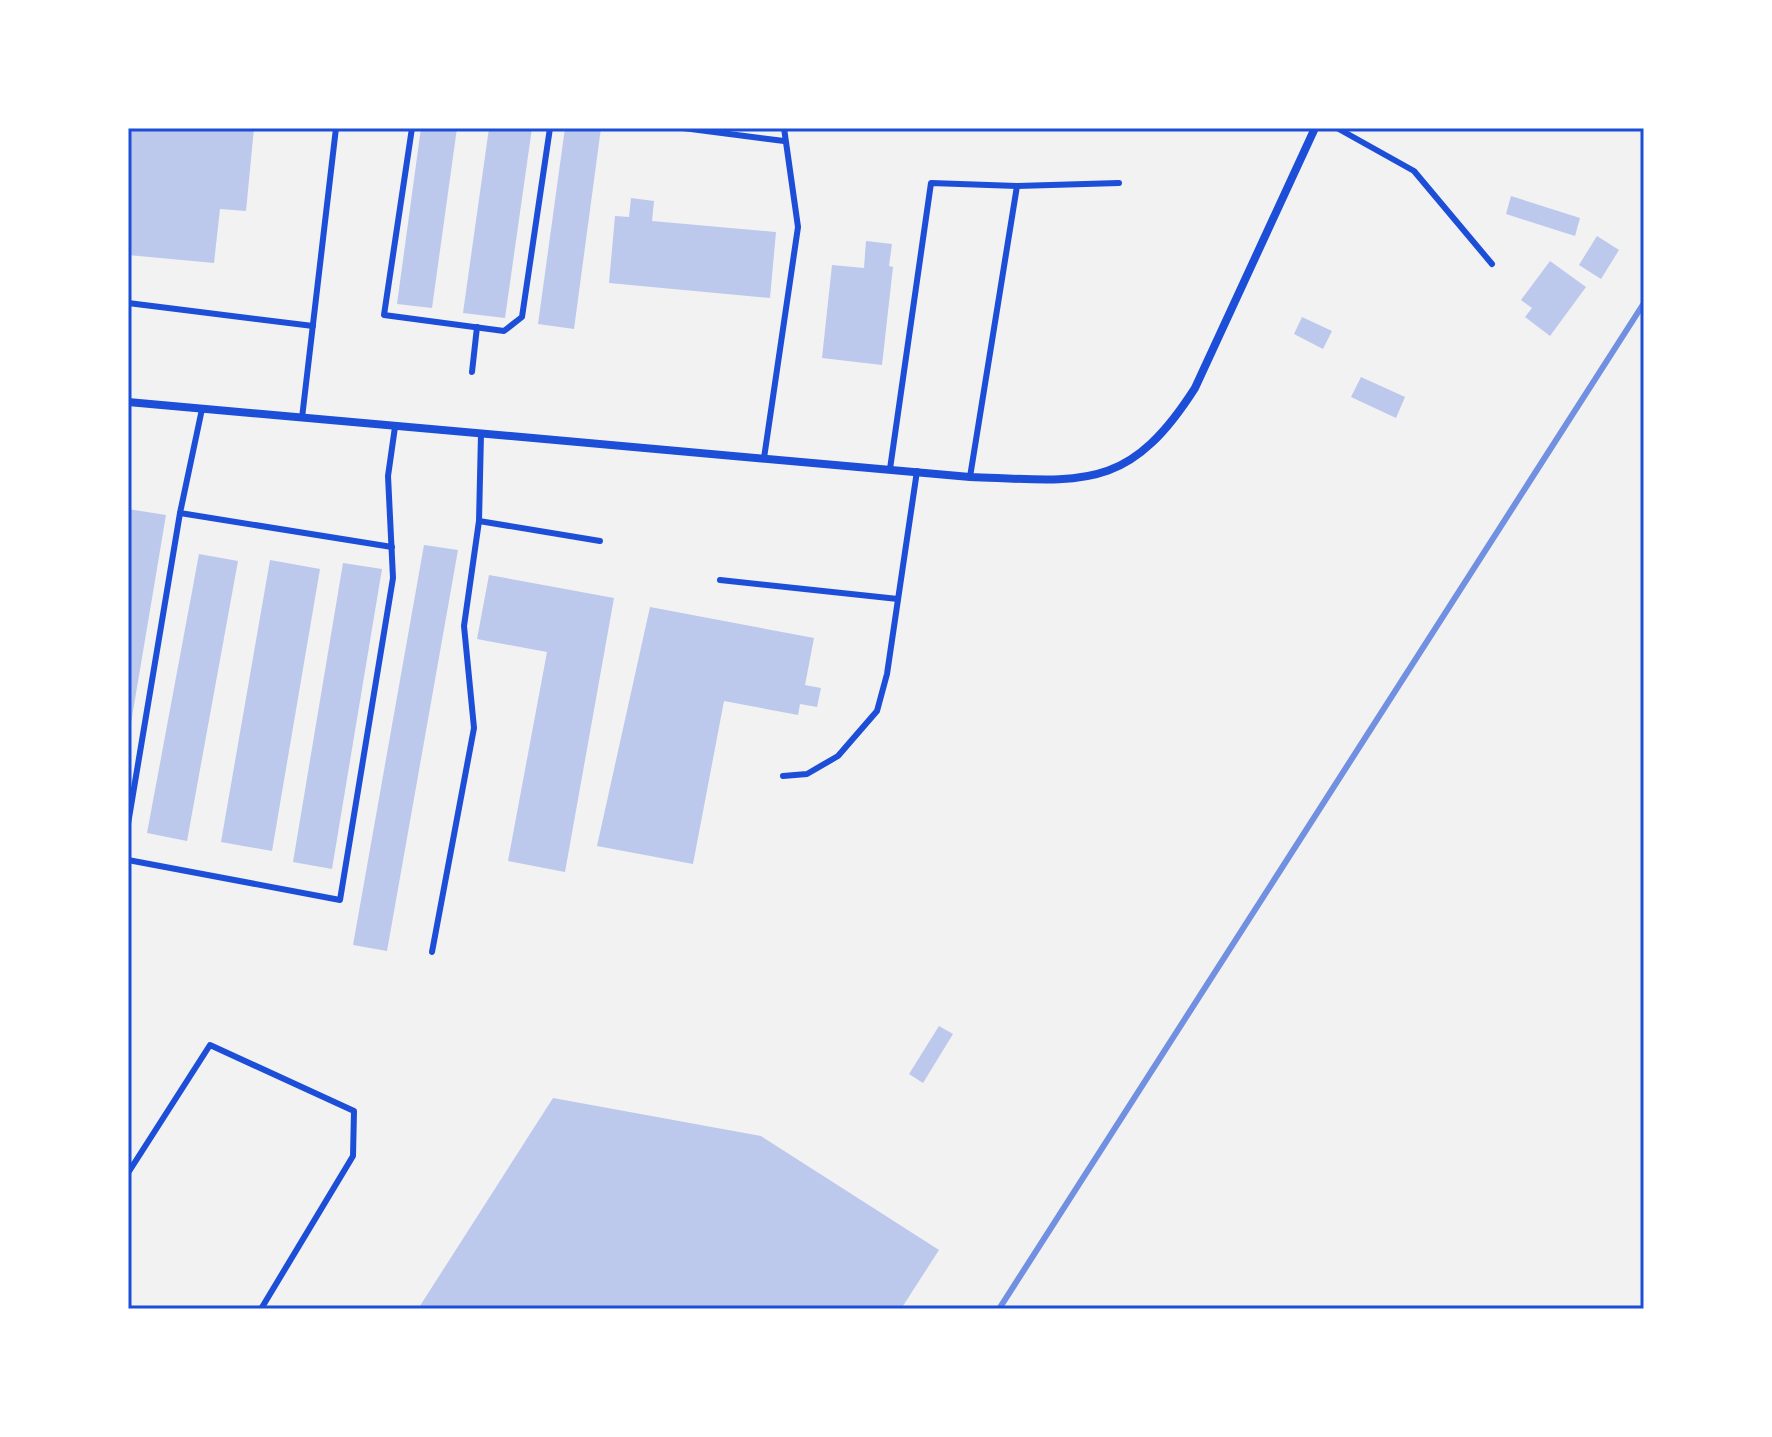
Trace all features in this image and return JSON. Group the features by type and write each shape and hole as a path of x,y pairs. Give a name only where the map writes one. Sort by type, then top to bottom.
{"street":[{"path":"128,402 970,477 1065,480 1099,476 1132,462 1171,425 1195,388 1315,128"}],"lane":[{"path":"302,418 336,128"},
{"path":"412,128 384,315 504,331 522,317 550,128"},
{"path":"683,128 784,141"},
{"path":"764,458 798,227 784,128"},
{"path":"1337,128 1414,171 1492,264"},
{"path":"890,469 931,183 1017,186 1119,183"},
{"path":"970,477 1017,186"},
{"path":"128,303 313,326"},
{"path":"472,372 477,327"},
{"path":"128,824 180,513 202,409"},
{"path":"128,860 340,900 393,578 388,476 395,427"},
{"path":"432,952 474,728 464,626 479,521 481,434"},
{"path":"783,776 807,774 838,756 877,711 887,674 917,471"},
{"path":"180,513 392,547"},
{"path":"479,521 600,541"},
{"path":"720,580 898,599"},
{"path":"128,1173 210,1045 354,1111 353,1156 261,1309"}],"building":[{"path":"128,128 254,128 246,211 220,209 214,263 128,255"},
{"path":"421,128 457,128 432,308 397,304"},
{"path":"489,128 532,128 505,318 463,313"},
{"path":"565,128 601,128 574,329 538,324"},
{"path":"1511,196 1580,218 1575,236 1506,214"},
{"path":"631,198 654,201 652,221 776,232 770,298 609,283 615,216 629,217"},
{"path":"1597,236 1619,250 1601,279 1579,265"},
{"path":"866,241 892,244 889,266 893,267 882,365 822,358 832,265 864,268"},
{"path":"1550,261 1586,287 1550,336 1525,317 1532,308 1521,300"},
{"path":"1302,317 1332,331 1323,349 1294,334"},
{"path":"1361,377 1405,397 1396,418 1351,397"},
{"path":"128,509 166,515 130,729 128,729"},
{"path":"424,545 458,550 387,951 353,945"},
{"path":"199,554 238,561 187,841 147,833"},
{"path":"270,560 320,569 272,851 221,842"},
{"path":"343,563 382,569 332,869 293,862"},
{"path":"489,575 614,598 565,872 508,861 547,652 477,639"},
{"path":"650,607 814,638 805,685 821,688 817,707 800,704 798,715 724,701 693,864 597,846"},
{"path":"939,1026 953,1034 923,1083 909,1074"},
{"path":"553,1098 761,1136 939,1250 901,1309 418,1309"}],"railway":[{"path":"999,1309 1644,303"}]}
